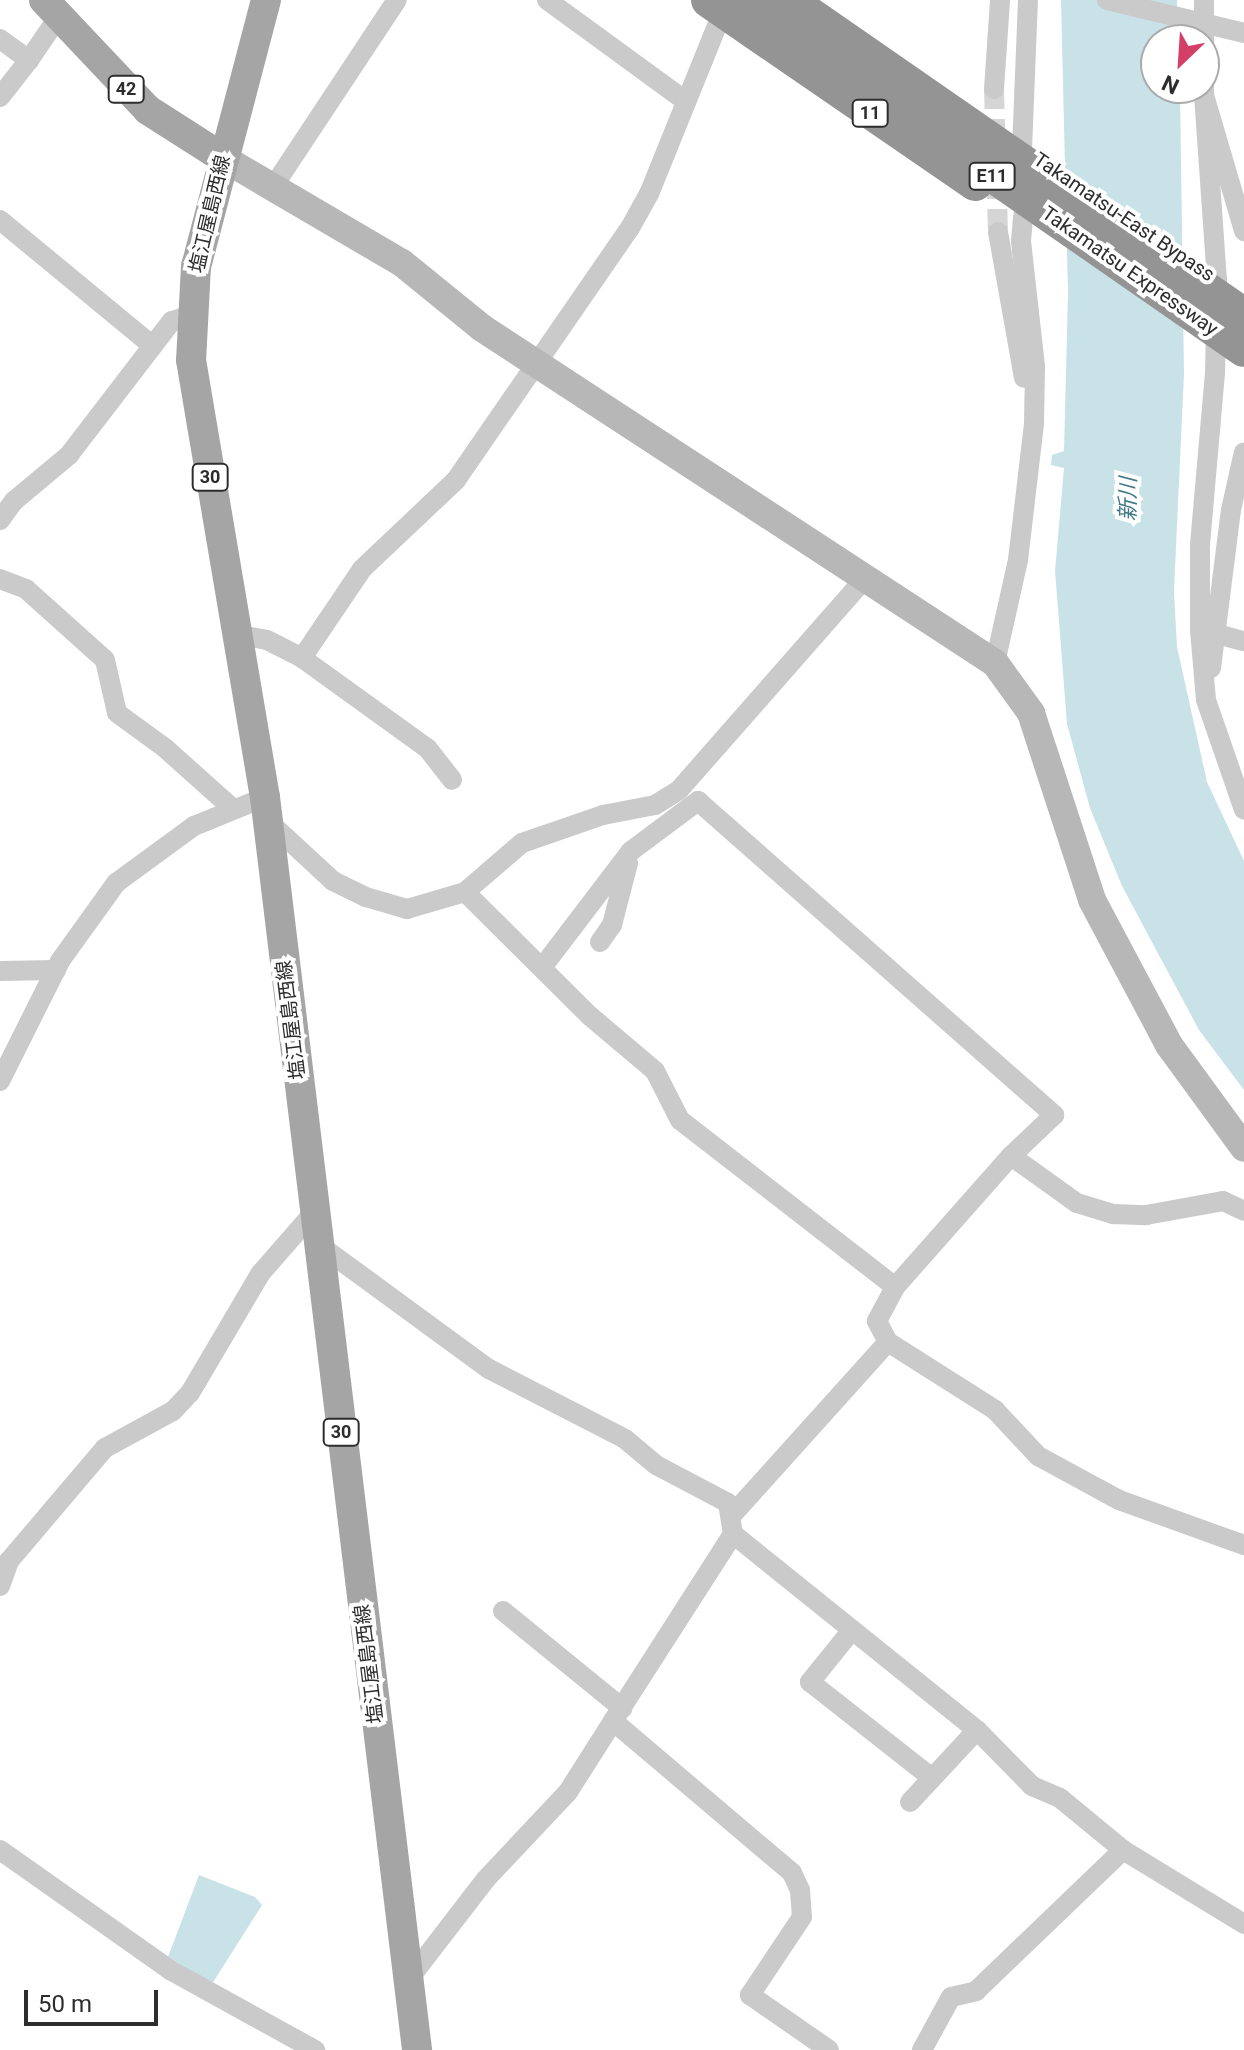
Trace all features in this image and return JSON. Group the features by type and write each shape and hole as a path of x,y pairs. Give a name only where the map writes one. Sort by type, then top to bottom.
{"highway":[{"name":"Takamatsu Expressway","path":"788,0 1244,316"},
{"name":"Takamatsu-East Bypass","path":"807,0 1220,282"},
{"name":"Takamatsu Expressway","path":"725,2 1224,349"},
{"name":"11","path":"725,2 1018,224 1224,349"}],"main road":[{"name":"塩江屋島西線","path":"266,0 196,266 192,315 197,405 239,635 254,809 314,1212 417,2050"},
{"name":"42","path":"52,8 148,110 223,158"}],"street":[{"path":"273,187 397,0"},
{"path":"547,0 684,100"},
{"path":"994,89 1000,0"},
{"path":"1028,0 1031,154"},
{"path":"1107,0 1200,24 1204,0"},
{"path":"302,658 362,569 456,480 643,205 725,2"},
{"path":"0,97 29,60 52,8"},
{"path":"1220,28 1244,33"},
{"path":"0,39 29,60"},
{"path":"1205,104 1224,349 1200,546 1206,700 1244,810"},
{"path":"1207,104 1244,231"},
{"path":"223,158 402,263 482,328 995,663 1031,713 1092,900 1169,1045 1244,1148"},
{"path":"0,220 153,346"},
{"path":"995,663 1018,560 1034,423 1018,224"},
{"path":"1018,224 1034,423"},
{"path":"0,520 7,498 52,470 69,455 172,321 192,315"},
{"path":"1206,700 1231,510 1244,452"},
{"path":"600,942 612,925 636,835 679,790 854,570"},
{"path":"0,579 26,589 105,660 117,713 254,809 333,881 366,897 407,909 465,892 522,843 603,815 655,805 679,790"},
{"path":"1217,634 1244,641"},
{"path":"239,635 267,640 302,658 428,749 452,780"},
{"path":"544,965 631,851 698,801 1054,1115 1011,1156 895,1287 877,1321 888,1342 995,1410 1038,1456 1119,1500 1244,1545"},
{"path":"0,1081 79,929 116,883 163,846 254,809"},
{"path":"465,892 544,965 590,1016 655,1071 680,1120 895,1287"},
{"path":"0,971 56,970"},
{"path":"1011,1156 1077,1203 1113,1214 1146,1215 1223,1201 1244,1211"},
{"path":"0,1586 9,1561 105,1448 173,1411 190,1393 260,1274 314,1212"},
{"path":"318,1244 489,1369 625,1439 656,1465 711,1490 728,1503 732,1524 852,1630 977,1730 1032,1786 1060,1798 1123,1850 1244,1924"},
{"path":"409,1979 486,1879 568,1792 732,1524 888,1342"},
{"path":"503,1611 792,1873 800,1890 802,1917 750,1995 829,2050"},
{"path":"852,1630 810,1682 932,1778"},
{"path":"910,1802 977,1730"},
{"path":"0,1850 170,1970 315,2050"},
{"path":"922,2050 951,1997 976,1991 1123,1850"}],"water":[{"name":"新川","path":"1061,0 1177,0 1178,24 1140,24 1140,104 1180,104 1184,374 1174,591 1177,647 1207,782 1244,861 1244,1090 1199,1030 1122,886 1090,808 1067,724 1055,571 1064,468 1051,465 1052,455 1064,451 1068,293"},
{"path":"199,1875 255,1897 262,1905 212,1984 168,1957"}],"tunnel":[{"path":"994,89 998,232"}]}
